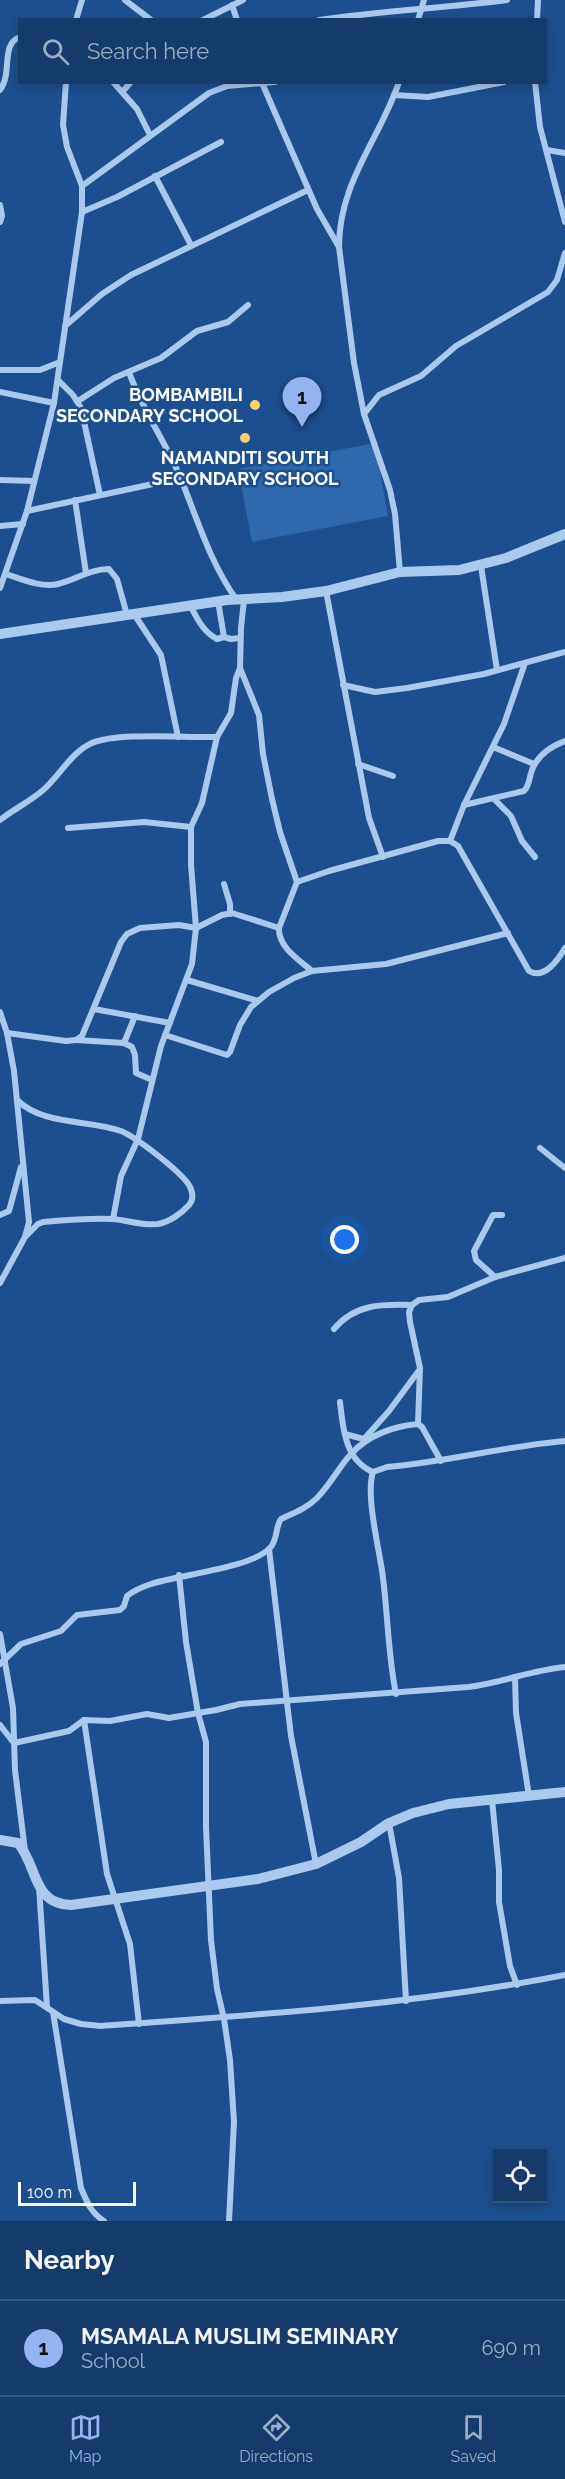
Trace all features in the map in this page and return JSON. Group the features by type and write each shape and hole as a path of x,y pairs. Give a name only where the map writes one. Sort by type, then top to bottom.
{"street":[{"path":"77,18 82,0"},
{"path":"125,0 148,18"},
{"path":"207,18 243,0"},
{"path":"418,18 424,0"},
{"path":"333,18 507,0"},
{"path":"537,18 538,0"},
{"path":"232,5 236,18"},
{"path":"0,90 4,82 2,60 4,47 9,41 18,38"},
{"path":"0,587 27,511 54,403 82,212 82,186 67,147 63,125 66,84"},
{"path":"115,84 137,109 150,135"},
{"path":"123,91 129,84"},
{"path":"82,186 209,93 227,84"},
{"path":"262,84 316,209 339,247"},
{"path":"398,84 349,189 342,214 339,247 354,363 364,414 390,490 395,514 400,572"},
{"path":"394,95 428,97 494,84"},
{"path":"535,84 537,112 565,222"},
{"path":"82,212 221,142"},
{"path":"547,150 565,153"},
{"path":"155,176 191,245"},
{"path":"65,326 116,284 191,245 308,190"},
{"path":"0,205 2,216 0,222"},
{"path":"364,414 379,395 421,376 456,346 548,292 557,280 565,253"},
{"path":"78,401 102,384 161,358 196,331 228,322 248,304"},
{"path":"0,370 40,370 60,362"},
{"path":"129,372 139,397 181,478 211,558 240,600 240,668 258,715 272,799 280,832 297,882 279,928 279,935 282,942 312,971"},
{"path":"58,380 78,401 86,421 100,495"},
{"path":"0,392 54,403"},
{"path":"27,511 181,478"},
{"path":"0,480 34,481"},
{"path":"75,500 86,573"},
{"path":"0,526 23,524"},
{"path":"0,634 218,601 326,591 400,572 431,573 480,566 565,534"},
{"path":"480,566 497,670"},
{"path":"6,574 30,582 55,585 95,569 109,569 117,579 130,614 161,655 178,737"},
{"path":"326,591 369,818 383,857"},
{"path":"218,601 225,637"},
{"path":"190,605 211,636 217,639 240,638"},
{"path":"343,685 375,692 427,685 565,652"},
{"path":"450,841 464,805 504,724 525,663"},
{"path":"113,1219 121,1176 138,1139 165,1035 195,950 192,827 202,803 217,737 231,713 236,678 240,668"},
{"path":"0,820 43,791 78,753 92,743 135,737 217,737"},
{"path":"464,805 524,791 528,786 534,764 543,753 565,741"},
{"path":"493,747 534,764"},
{"path":"358,764 393,776"},
{"path":"494,799 511,816 522,841 535,857"},
{"path":"68,828 144,822 192,827"},
{"path":"297,882 328,871 438,841 450,841 458,846 481,890 532,974 543,973 565,948"},
{"path":"224,884 230,904 230,914"},
{"path":"76,1040 86,1029 106,973 127,934 140,928 158,925 196,928 222,915 230,914 279,928"},
{"path":"165,1035 227,1055 251,1007 294,978 312,971 386,964 508,933"},
{"path":"186,980 258,1001"},
{"path":"94,1009 170,1023"},
{"path":"0,1012 7,1034 17,1100 22,1164 29,1207 29,1222 25,1237 0,1283"},
{"path":"124,1043 135,1016"},
{"path":"7,1034 66,1041 124,1043 135,1050 136,1073 152,1080"},
{"path":"17,1100 34,1113 93,1124 120,1131 138,1139 189,1185 193,1194 191,1202 178,1214 160,1223 147,1224 113,1219 44,1222 38,1224 25,1237"},
{"path":"540,1148 565,1168"},
{"path":"0,1215 9,1211 22,1164"},
{"path":"495,1277 476,1260 474,1251 493,1215 501,1215"},
{"path":"418,1424 420,1368 410,1322 409,1312 412,1305 419,1300 448,1297 495,1277 565,1258"},
{"path":"334,1329 351,1313 362,1307 412,1305"},
{"path":"2,1661 21,1644 61,1630 74,1617 120,1610 130,1593 179,1575 240,1563 269,1549 275,1540 279,1521 306,1508 317,1499 352,1453 389,1411 420,1368"},
{"path":"340,1402 345,1434 352,1453 358,1464 373,1472 387,1467 441,1461 529,1444 565,1441"},
{"path":"345,1434 366,1439 418,1424"},
{"path":"418,1424 422,1427 441,1461"},
{"path":"373,1472 371,1491 383,1578 389,1658 396,1694"},
{"path":"269,1549 291,1736 316,1864"},
{"path":"179,1575 186,1642 207,1753 205,1794 207,1886 214,1968 230,2060 234,2113 229,2221"},
{"path":"0,1634 3,1672 13,1708 15,1770 25,1851 39,1887 45,1896 55,1903 63,1905 258,1879 316,1864 361,1842 389,1823 413,1813 449,1804 565,1792"},
{"path":"14,1743 69,1731 84,1720 110,1721 147,1714 169,1718 240,1704 396,1694 493,1684 547,1669 565,1667"},
{"path":"515,1677 517,1723 529,1796"},
{"path":"84,1720 107,1874 130,1944 140,2024"},
{"path":"0,1725 14,1743"},
{"path":"492,1800 500,1870 499,1902 510,1966 517,1985"},
{"path":"389,1823 399,1878 406,2001"},
{"path":"0,1840 18,1843 25,1851"},
{"path":"39,1887 50,2010 75,2162 81,2188 93,2218 104,2221"},
{"path":"0,2001 35,2000 81,2025 101,2026 224,2019 406,2001 517,1985 565,1975"}],"shaded area":[{"path":"375,443 388,516 252,542 238,469"}],"place":[{"name":"BOMBAMBILI SECONDARY SCHOOL","path":"255,405"},
{"name":"MSAMALA MUSLIM SEMINARY","path":"302,427"},
{"name":"NAMANDITI SOUTH SECONDARY SCHOOL","path":"245,438"}]}
